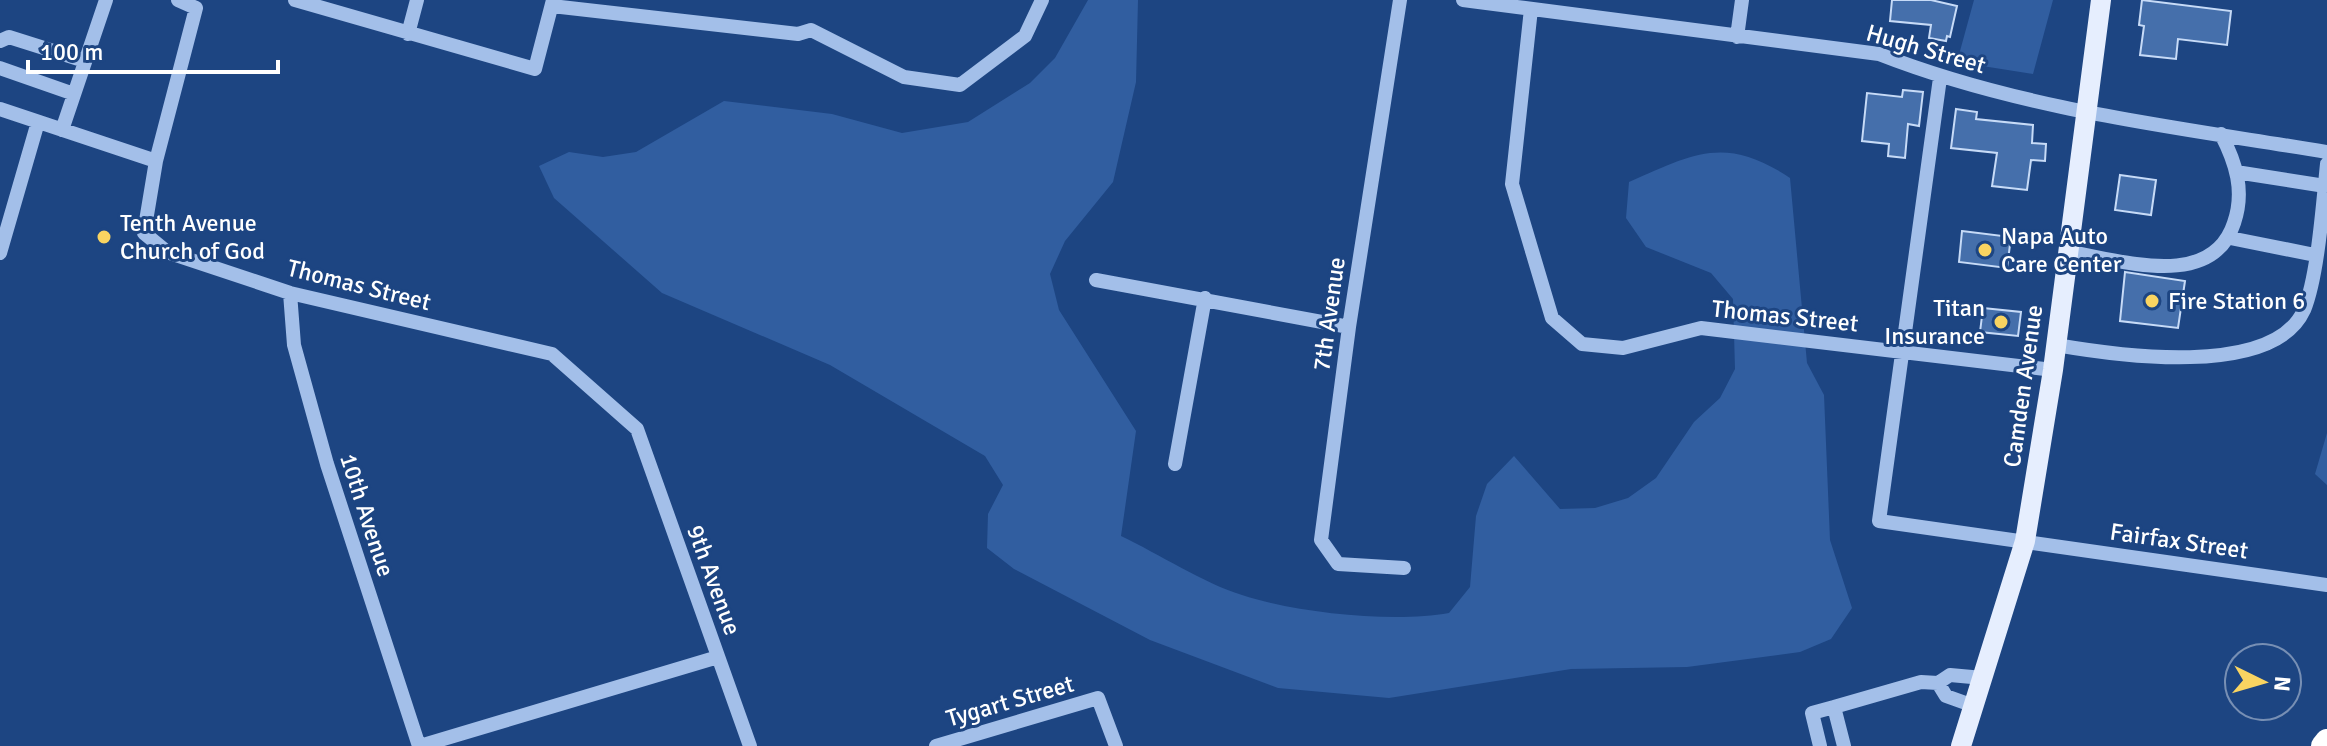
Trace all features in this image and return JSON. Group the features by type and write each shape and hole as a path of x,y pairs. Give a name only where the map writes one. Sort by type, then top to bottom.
{"highway":[{"path":"2323,746 2327,741"}],"main road":[{"name":"Camden Avenue","path":"1961,746 2025,541 2053,370 2101,0"}],"street":[{"path":"62,130 106,0"},
{"path":"178,0 196,8"},
{"path":"0,109 156,161 196,8 209,0"},
{"path":"295,0 535,69 553,3 798,34 811,30 904,77 960,85 1025,36 1042,0"},
{"path":"408,34 417,0"},
{"name":"7th Avenue","path":"1400,0 1349,327 1321,540 1338,564 1404,568"},
{"name":"Hugh Street","path":"1463,0 1879,54 1940,78 2087,113 2327,152"},
{"path":"1737,37 1742,0"},
{"name":"Thomas Street","path":"1531,9 1512,184 1552,318 1582,344 1623,348 1701,328 2053,370"},
{"path":"4,39 85,61"},
{"path":"0,68 74,94"},
{"path":"1940,78 1879,521 2025,541"},
{"path":"0,253 38,122"},
{"path":"2069,252 2162,266 2186,266 2217,252 2230,238 2240,186 2221,134"},
{"name":"Thomas Street","path":"156,161 144,233 167,252 290,293 552,354 637,429"},
{"path":"2056,345 2120,356 2190,359 2273,341 2294,325 2304,309 2315,255 2327,164"},
{"path":"2236,172 2325,186"},
{"path":"2230,238 2315,255"},
{"path":"1096,280 1349,327"},
{"name":"10th Avenue","path":"290,293 294,345 323,449 419,746"},
{"path":"1175,464 1205,298"},
{"name":"9th Avenue","path":"637,429 750,746"},
{"name":"Fairfax Street","path":"2025,541 2327,585"},
{"path":"419,746 718,657"},
{"path":"1820,746 1812,713 1921,682 1938,683 1950,675 1983,678"},
{"path":"1938,683 1946,696 1974,706"},
{"name":"Tygart Street","path":"936,746 1098,698 1116,746"},
{"path":"1834,707 1844,746"}],"shaded area":[{"path":"1088,0 1138,0 1136,82 1113,182 1065,241 1050,274 1059,310 1136,431 1121,536 1212,583 1264,601 1317,611 1373,616 1449,613 1470,587 1476,516 1487,484 1514,456 1560,509 1595,508 1628,498 1656,478 1694,422 1720,398 1735,369 1733,299 1711,273 1646,247 1626,218 1629,182 1692,157 1728,153 1747,156 1790,178 1807,363 1824,395 1830,540 1852,608 1831,639 1800,652 1687,667 1571,669 1389,698 1278,688 1150,640 1014,569 987,548 988,514 1003,485 985,456 830,365 662,293 554,198 539,166 569,152 603,157 636,152 724,101 832,114 902,133 968,122 1030,83 1055,58"},
{"path":"1974,0 2053,0 2033,74 1957,62"},
{"path":"2327,433 2327,485 2315,474"}],"building":[{"path":"1892,0 1931,0 1957,6 1950,37 1947,36 1946,41 1929,38 1931,25 1890,21"},
{"path":"2142,0 2231,11 2227,45 2178,39 2176,59 2140,55 2144,26 2139,25"},
{"path":"1903,90 1923,92 1919,126 1908,124 1905,158 1888,156 1889,144 1862,141 1867,93 1902,97"},
{"path":"1956,109 1977,112 1976,119 2033,125 2032,143 2046,144 2045,161 2031,160 2027,190 1992,186 1997,153 1951,148"},
{"path":"2120,175 2156,180 2151,215 2115,210"},
{"name":"Napa Auto Care Center","path":"1962,231 2011,237 2007,268 1959,262"},
{"name":"Fire Station 6","path":"2125,272 2185,281 2178,328 2120,321"},
{"name":"Titan Insurance","path":"1983,308 2021,312 2018,336 1980,332"}],"place":[{"name":"Tenth Avenue Church of God","path":"104,237"},
{"name":"Napa Auto Care Center","path":"1985,250"},
{"name":"Fire Station 6","path":"2152,301"},
{"name":"Titan Insurance","path":"2001,322"}]}
